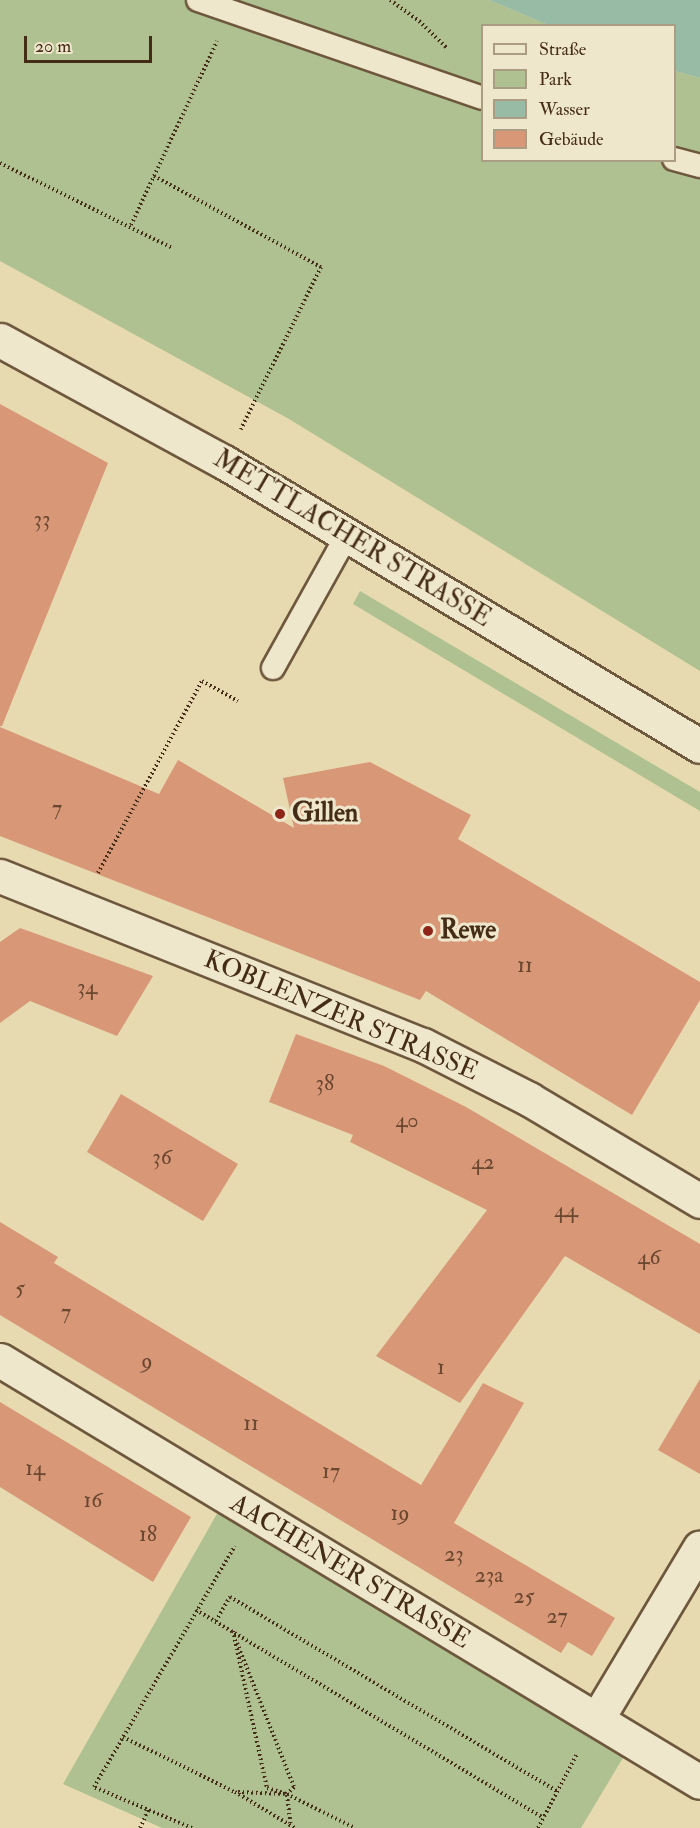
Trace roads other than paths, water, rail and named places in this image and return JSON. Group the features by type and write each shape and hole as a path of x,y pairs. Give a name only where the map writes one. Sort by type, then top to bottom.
{"street":[{"name":"METTLACHER STRASSE","path":"0,340 224,462 700,746"},
{"name":"KOBLENZER STRASSE","path":"0,876 423,1045 519,1094 700,1201"},
{"name":"AACHENER STRASSE","path":"0,1360 700,1782"},
{"path":"597,1719 700,1547"}],"lane":[{"path":"198,0 481,97"},
{"path":"676,159 700,166"},
{"path":"273,668 347,535"}],"water":[{"path":"489,0 700,0 700,78 676,71 676,24 546,24"}],"place":[{"name":"Gillen","path":"280,814"},
{"name":"Rewe","path":"428,931"}]}
